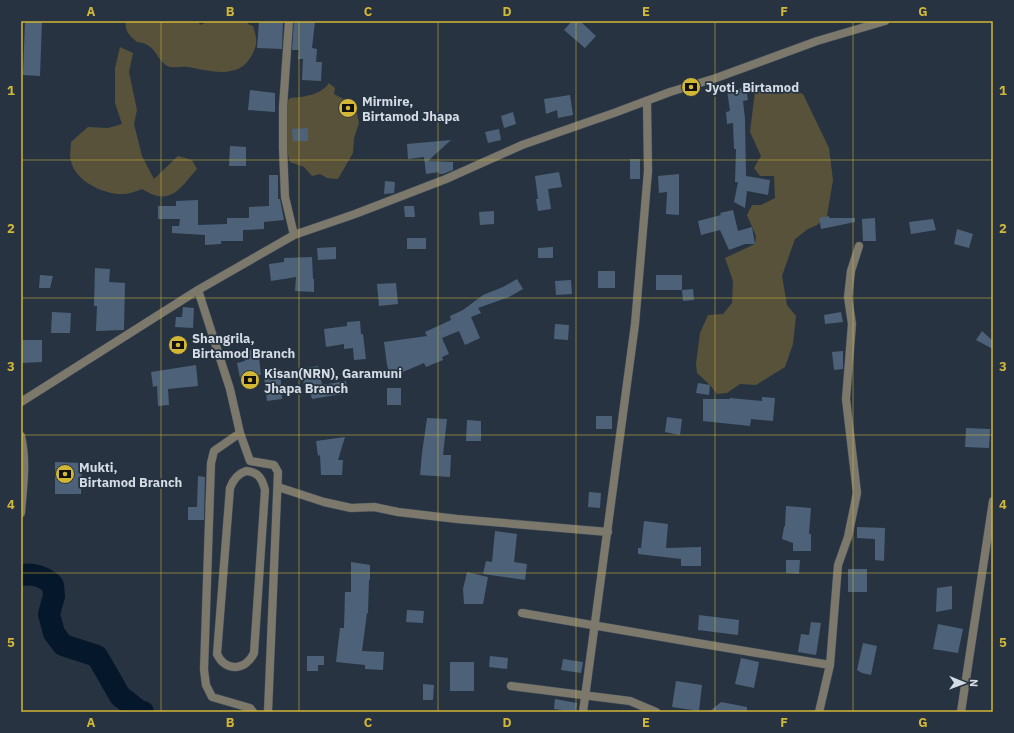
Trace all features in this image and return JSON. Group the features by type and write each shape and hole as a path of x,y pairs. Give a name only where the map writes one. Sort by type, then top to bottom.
{"street":[{"path":"289,21 283,107 283,148 285,197 294,235"},
{"path":"21,402 198,290 294,235 355,214 446,179 522,145 670,92 716,78 817,41 885,21"},
{"path":"584,712 613,484 636,324 648,171 647,101"},
{"path":"818,712 830,665 838,566 848,537 857,493 846,399 852,324 848,297 851,271 859,246"},
{"path":"198,290 230,389 240,433 250,461 274,465 278,472 268,712"},
{"path":"240,433 214,451 211,463 204,670 206,685 212,697 250,708 253,712"},
{"path":"21,436 25,470 21,513"},
{"path":"246,471 256,473 260,477 265,490 254,653 248,662 237,667 231,667 224,664 217,654 230,488 235,478 242,472 246,471"},
{"path":"278,487 324,502 350,508 374,507 398,512 457,519 608,532"},
{"path":"962,712 993,501"},
{"path":"522,613 830,665"},
{"path":"511,686 630,702 656,712"}],"shaded area":[{"path":"126,21 198,21 200,25 209,21 248,21 248,24 253,26 256,44 252,55 246,63 240,68 232,71 215,72 186,67 170,67 165,65 153,49 144,43 137,42 132,38 126,28"},
{"path":"120,47 133,53 129,72 137,110 134,124 142,156 154,179 178,156 192,160 197,169 179,189 167,196 152,194 142,189 131,193 116,194 99,189 78,175 70,159 71,142 88,127 108,128 122,124 115,103 115,68"},
{"path":"329,83 335,88 334,94 355,105 359,123 354,138 353,153 338,179 327,178 320,174 312,176 304,167 290,162 287,152 283,107 290,98 317,93"},
{"path":"763,86 783,86 803,94 829,148 833,180 827,216 817,225 808,229 795,239 782,276 787,305 796,316 793,344 785,367 756,385 740,384 727,393 717,394 697,373 696,364 700,333 708,315 723,314 732,303 733,281 725,258 755,244 756,236 747,215 752,205 761,205 775,198 774,176 760,176 754,168 761,156 750,132 755,91"}],"building":[{"path":"25,21 42,21 40,76 23,75"},
{"path":"259,21 283,21 282,49 257,48"},
{"path":"294,21 315,22 312,48 317,49 316,62 322,62 321,81 302,80 303,59 298,59 299,50 292,50"},
{"path":"572,21 580,21 596,36 585,48 564,30"},
{"path":"746,88 748,100 743,101 745,119 746,176 770,180 768,195 747,191 745,208 734,202 738,182 735,182 736,149 734,149 733,123 727,124 726,112 730,111 727,90"},
{"path":"250,90 275,93 275,112 248,110"},
{"path":"570,95 573,115 558,118 557,110 546,114 544,99"},
{"path":"513,112 516,124 504,128 501,116"},
{"path":"308,128 308,141 293,141 292,129"},
{"path":"499,129 501,140 488,143 485,132"},
{"path":"451,140 428,161 453,162 453,170 443,174 439,174 439,172 426,174 424,157 408,159 407,144"},
{"path":"230,146 246,147 246,166 229,166"},
{"path":"630,159 640,159 640,179 630,179"},
{"path":"559,172 562,187 548,189 551,209 538,211 535,176"},
{"path":"679,174 679,215 666,214 667,192 659,193 658,176"},
{"path":"269,175 278,175 278,199 280,199 284,220 264,222 264,229 243,230 243,241 221,241 221,244 205,245 205,235 172,233 172,226 179,226 180,219 158,219 158,206 176,206 176,201 198,200 198,225 227,224 227,218 249,218 249,207 269,206"},
{"path":"385,181 395,182 394,193 384,194"},
{"path":"404,206 414,206 415,217 405,217"},
{"path":"733,210 738,231 752,227 755,244 745,244 729,250 720,230 701,235 698,221"},
{"path":"494,211 494,224 480,225 479,212"},
{"path":"829,216 829,218 855,218 855,222 821,229 819,218"},
{"path":"875,218 876,241 863,241 862,219"},
{"path":"933,219 936,230 911,234 909,222"},
{"path":"957,229 973,234 969,248 954,244"},
{"path":"407,238 426,238 426,249 407,249"},
{"path":"336,247 336,259 318,260 317,248"},
{"path":"553,247 553,258 538,258 538,248"},
{"path":"312,257 314,292 295,291 296,277 271,281 269,264 284,262 284,258"},
{"path":"95,268 110,269 109,282 125,283 124,330 96,331 97,306 94,306"},
{"path":"598,271 615,271 615,288 598,288"},
{"path":"40,275 53,276 50,288 39,288"},
{"path":"656,275 682,275 682,290 656,290"},
{"path":"517,279 523,289 509,297 478,308 481,313 471,317 480,338 465,345 459,331 442,338 449,354 442,357 443,360 426,367 424,363 391,377 387,365 384,342 427,336 425,332 451,320 450,316 463,310 483,295 503,287"},
{"path":"571,280 572,294 556,295 555,281"},
{"path":"396,283 398,304 379,306 377,284"},
{"path":"693,289 694,300 683,301 682,290"},
{"path":"183,307 194,308 193,328 175,327 176,317 182,317"},
{"path":"52,312 71,313 70,333 51,333"},
{"path":"841,312 843,322 825,324 824,315"},
{"path":"360,321 366,359 354,360 353,348 344,349 344,344 326,347 324,329 347,326 347,322"},
{"path":"555,324 569,325 568,340 554,339"},
{"path":"982,331 993,341 993,349 976,340"},
{"path":"21,340 42,340 42,362 21,363"},
{"path":"258,349 261,375 240,378 237,363 245,361 243,351"},
{"path":"843,351 843,369 834,370 832,352"},
{"path":"196,365 198,386 168,389 169,405 158,406 157,386 153,387 151,372"},
{"path":"318,366 322,385 346,381 347,393 312,399 308,384 304,385 301,369"},
{"path":"263,369 280,369 282,399 267,401"},
{"path":"698,383 710,385 709,395 696,393"},
{"path":"387,388 401,388 401,405 387,405"},
{"path":"762,397 775,398 773,421 751,419 750,426 703,421 703,399 730,398 762,401"},
{"path":"596,416 612,416 612,429 596,429"},
{"path":"667,417 682,419 680,435 665,432"},
{"path":"427,418 447,419 443,455 451,455 450,477 420,475"},
{"path":"467,420 481,421 481,441 466,441"},
{"path":"966,428 990,429 989,448 965,447"},
{"path":"345,437 338,460 343,460 342,475 321,475 320,455 318,456 316,441"},
{"path":"55,462 82,463 81,494 55,494"},
{"path":"198,476 205,477 204,520 188,520 188,507 197,507"},
{"path":"589,492 601,493 600,508 588,507"},
{"path":"786,506 811,508 809,534 811,534 811,551 793,551 793,543 782,539 785,526"},
{"path":"644,521 668,524 666,548 701,547 701,566 681,566 681,559 638,554 638,548 641,548"},
{"path":"857,527 885,528 884,561 875,560 875,539 857,538"},
{"path":"495,531 517,534 514,562 527,564 525,580 483,574 486,561 492,562"},
{"path":"786,560 800,560 799,574 786,573"},
{"path":"351,562 370,565 368,613 362,651 384,652 383,670 365,669 365,665 336,662 340,628 344,628 345,592 351,592"},
{"path":"848,569 867,569 867,592 848,592"},
{"path":"467,572 488,577 483,604 464,604 463,589"},
{"path":"952,586 952,609 936,612 937,588"},
{"path":"407,610 424,611 423,623 406,622"},
{"path":"699,615 739,620 738,635 698,630"},
{"path":"811,622 821,623 816,655 798,652 801,634 809,635"},
{"path":"938,624 963,629 958,653 933,649"},
{"path":"863,643 877,646 871,675 857,670"},
{"path":"307,656 324,656 324,665 318,665 318,671 307,671"},
{"path":"490,656 508,658 507,669 489,667"},
{"path":"741,658 759,662 754,688 735,684"},
{"path":"563,659 583,662 581,673 561,670"},
{"path":"450,662 474,662 474,691 450,691"},
{"path":"676,681 702,685 699,711 672,707"},
{"path":"423,684 434,685 433,700 423,700"},
{"path":"555,699 577,703 576,712 554,709"},
{"path":"721,702 747,707 747,712 709,712"}],"waterway":[{"path":"21,575 38,576 53,585 54,596 49,614 54,633 63,645 97,656 120,696 139,711 143,712"}],"place":[{"name":"Jyoti, Birtamod","path":"691,87"},
{"name":"Mirmire, Birtamod Jhapa","path":"348,108"},
{"name":"Shangrila, Birtamod Branch","path":"178,345"},
{"name":"Kisan(NRN), Garamuni Jhapa Branch","path":"250,380"},
{"name":"Mukti, Birtamod Branch","path":"65,474"}]}
